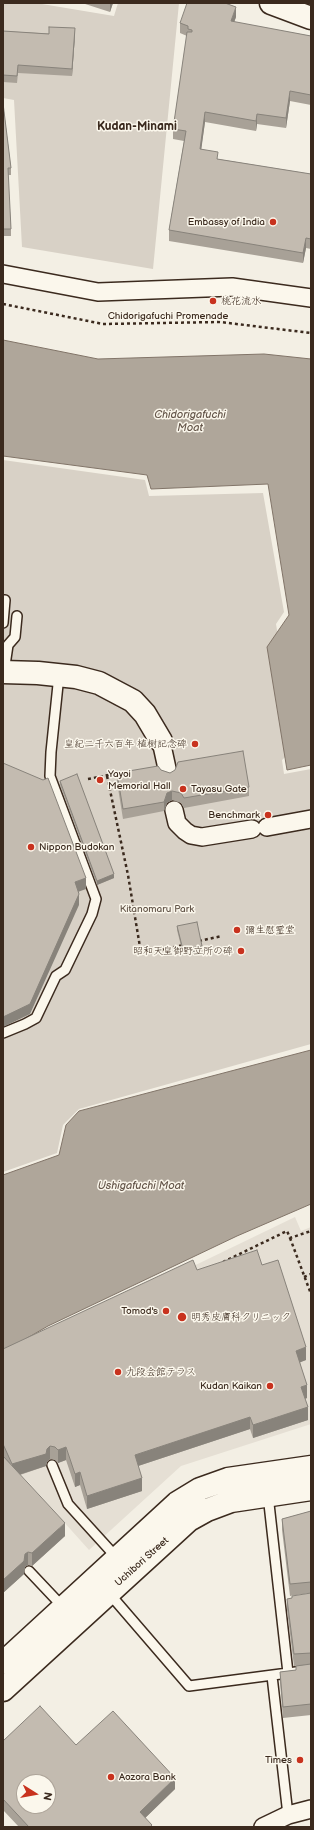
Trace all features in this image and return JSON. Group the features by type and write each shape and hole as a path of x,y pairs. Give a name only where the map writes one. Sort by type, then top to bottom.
{"main road":[{"path":"271,3 311,18"},
{"path":"4,672 59,675 76,677 99,683 133,701 145,714 161,741"},
{"name":"Uchibori Street","path":"3,1663 63,1607 102,1585 189,1520 207,1510 311,1466"},
{"name":"Uchibori Street","path":"3,1690 102,1585 117,1558 177,1503 200,1489 228,1479 311,1489"}],"street":[{"path":"3,274 98,292 232,287 311,298"},
{"path":"161,741 168,774"},
{"path":"174,810 177,823 185,832 202,837 310,819"},
{"path":"263,1827 288,1815 311,1809"}],"lane":[{"path":"3,623 4,600"},
{"path":"4,672 6,642 15,637 18,616"},
{"path":"3,1032 25,1024 36,1018 56,976 65,970 92,914 96,899 50,776 59,675"},
{"path":"52,1465 68,1504 117,1558"},
{"path":"267,1484 284,1603 288,1673"},
{"path":"28,1571 63,1607"},
{"path":"102,1585 189,1686 311,1670"},
{"path":"272,1676 288,1815"}],"path":[{"name":"Chidorigafuchi Promenade","path":"3,304 103,324 220,322 311,333"},
{"path":"88,779 121,773"},
{"path":"107,776 128,875 140,947 149,953 186,944"},
{"path":"193,943 222,936"},
{"path":"220,1264 287,1231 311,1294"},
{"path":"290,1238 311,1231"},
{"path":"304,1276 311,1274"}],"shaded area":[{"path":"295,1217 301,1231 311,1227 311,1424 181,1466 89,1550 3,1454 3,1358"}],"green space":[{"path":"3,3 36,3 114,16 118,3 179,3 153,269 22,247 14,100 3,98"},
{"name":"Kitanomaru Park","path":"3,460 145,480 149,496 263,493 284,612 276,624 296,747 282,760 284,774 311,769 311,1044 79,1109 63,1125 57,1153 3,1172"}],"water":[{"name":"Chidorigafuchi Moat","path":"3,340 98,359 264,354 311,359 311,765 287,770 267,647 289,615 268,484 151,489 147,475 3,456"},
{"name":"Ushigafuchi Moat","path":"311,1050 311,1204 237,1236 48,1326 3,1352 3,1175 59,1155 66,1125 79,1111"}],"building":[{"path":"187,3 225,3 236,7 231,21 311,36 311,95 290,91 286,118 257,114 256,121 205,112 200,149 218,152 217,159 311,174 311,239 306,238 303,253 169,230 186,131 173,129 187,32 192,32 192,30 188,29 188,26 180,23"},
{"path":"49,27 75,28 72,69 18,65 17,76 3,75 3,31 49,34"},
{"path":"3,103 11,168 8,168 11,229 3,229"},
{"name":"Tayasu Gate","path":"243,751 249,787 184,798 181,793 172,791 167,793 164,802 123,809 117,773 158,766 161,770 170,773 175,770 178,762"},
{"name":"Nippon Budokan","path":"3,763 43,780 48,778 86,878 75,882 79,894 30,1004 3,1017"},
{"path":"77,774 114,874 97,881 60,781"},
{"path":"197,922 202,946 183,950 177,926"},
{"path":"257,1250 262,1265 278,1260 306,1347 296,1351 307,1385 301,1387 308,1407 253,1425 250,1417 135,1455 142,1478 87,1496 80,1472 75,1474 66,1447 58,1450 55,1447 50,1446 47,1449 46,1454 12,1464 3,1444 3,1349 193,1260 197,1270"},
{"path":"3,1456 65,1523 32,1553 28,1552 25,1554 24,1561 3,1580"},
{"path":"311,1511 311,1582 290,1584 282,1519"},
{"path":"311,1593 311,1653 294,1654 287,1599 292,1598 292,1596"},
{"path":"311,1664 311,1704 283,1707 280,1672 296,1670 296,1666"},
{"path":"40,1706 76,1745 113,1711 175,1778 140,1812 152,1825 150,1827 29,1827 17,1814 56,1814 56,1774 16,1774 16,1813 3,1799 3,1741"}],"place":[{"name":"Embassy of India","path":"273,222"},
{"name":"桃花流水","path":"213,301"},
{"name":"皇紀二千六百年 植樹記念碑","path":"195,744"},
{"name":"Yayoi Memorial Hall","path":"100,780"},
{"name":"Tayasu Gate","path":"183,789"},
{"name":"Benchmark","path":"268,815"},
{"name":"Nippon Budokan","path":"31,847"},
{"name":"彌生慰霊堂","path":"237,930"},
{"name":"昭和天皇御野立所の碑","path":"241,951"},
{"name":"Tomod's","path":"166,1311"},
{"name":"明秀皮膚科クリニック","path":"182,1317"},
{"name":"九段会館テラス","path":"118,1372"},
{"name":"Kudan Kaikan","path":"270,1386"},
{"name":"Times","path":"300,1760"},
{"name":"Aozora Bank","path":"111,1777"}],"district":[{"name":"Kudan-Minami","path":"137,127"}]}
